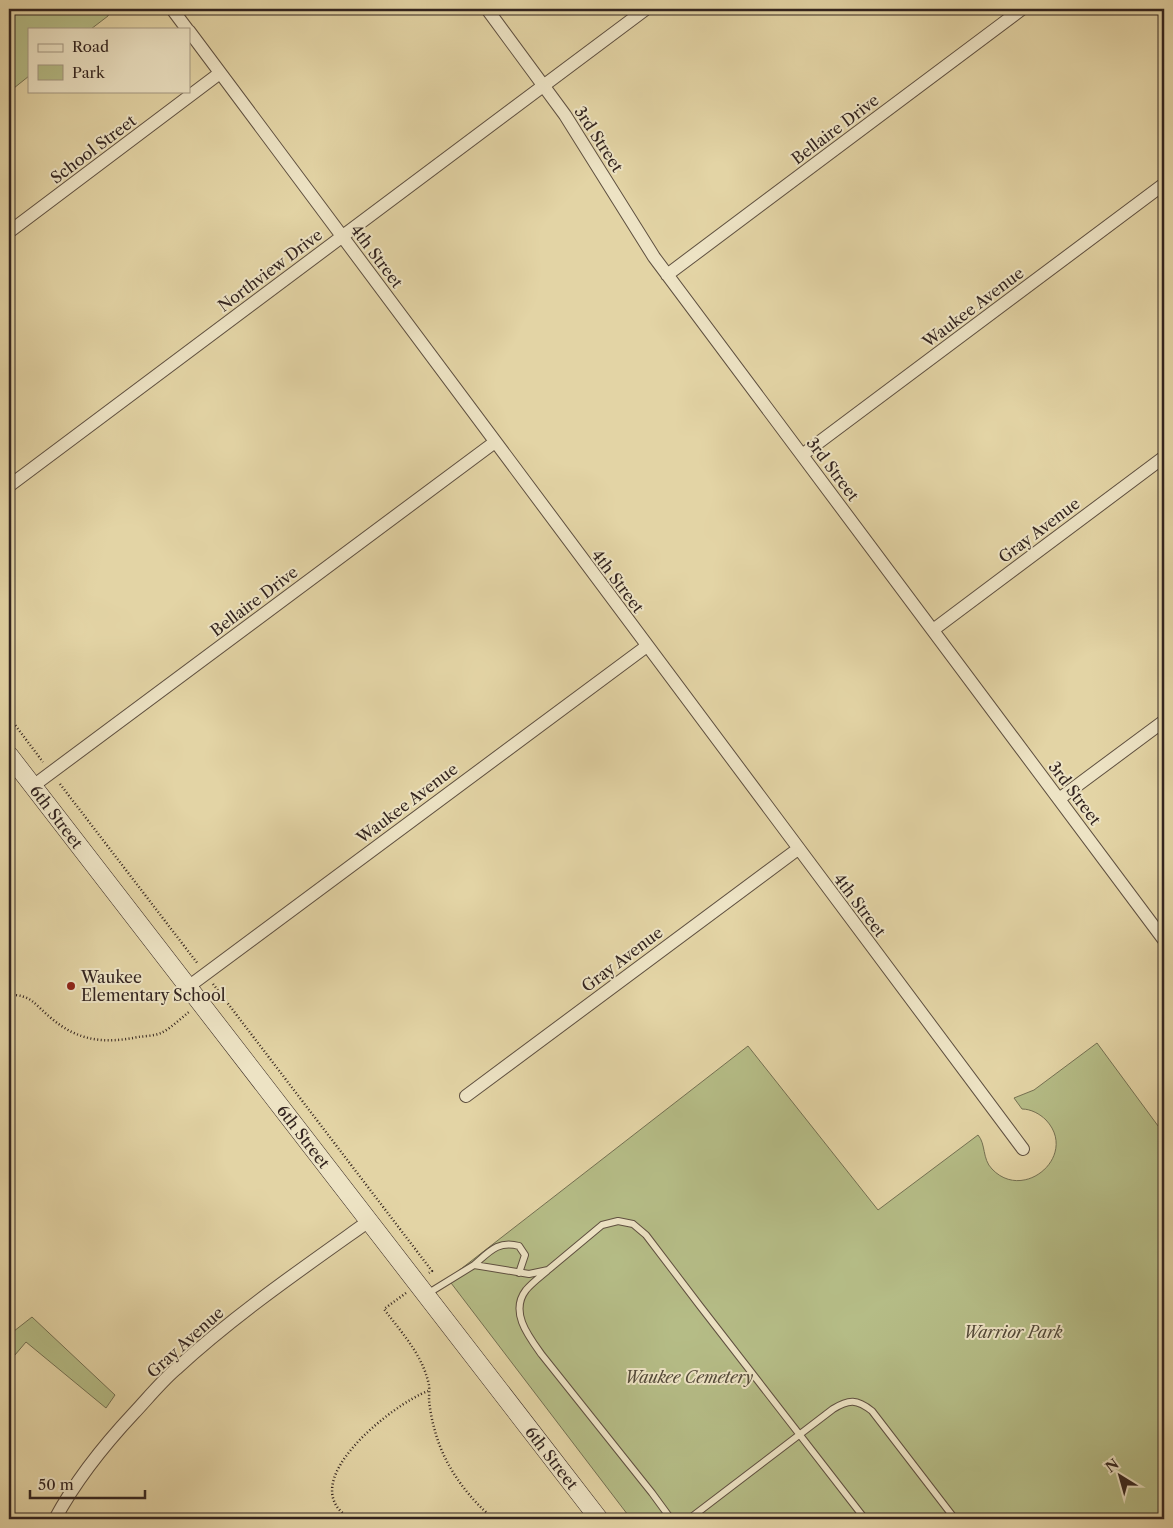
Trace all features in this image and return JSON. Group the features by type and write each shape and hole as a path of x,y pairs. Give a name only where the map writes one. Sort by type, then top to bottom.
{"main road":[{"name":"6th Street","path":"9,755 599,1519"}],"street":[{"name":"4th Street","path":"172,9 186,28"},
{"name":"3rd Street","path":"487,9 544,85 667,274 1164,940"},
{"name":"Northview Drive","path":"9,486 646,9"},
{"name":"Bellaire Drive","path":"667,274 1022,9"},
{"name":"4th Street","path":"190,33 1023,1149"},
{"name":"School Street","path":"9,232 220,73"},
{"name":"Waukee Avenue","path":"802,455 1164,184"},
{"name":"Bellaire Drive","path":"33,786 495,442"},
{"name":"Gray Avenue","path":"933,630 1164,457"},
{"name":"Waukee Avenue","path":"188,987 646,646"},
{"path":"1059,799 1164,720"},
{"name":"Gray Avenue","path":"466,1096 798,849"},
{"name":"Gray Avenue","path":"55,1519 65,1501 108,1441 174,1370 264,1296 369,1221"}],"lane":[{"path":"671,1519 536,1347 521,1322 519,1306 525,1290 602,1225 618,1220 633,1224 646,1235 866,1519"},
{"path":"426,1295 474,1265 494,1249 507,1243 519,1246 525,1255 518,1272"},
{"path":"474,1265 529,1274 548,1270"},
{"path":"689,1519 842,1404 852,1401 864,1405 872,1411 955,1519"}],"path":[{"path":"9,717 199,966"},
{"path":"211,981 432,1270"},
{"path":"9,995 19,995 35,1002 50,1018 68,1031 94,1040 116,1041 161,1033 184,1015"},
{"path":"405,1293 384,1309 417,1353 429,1383 435,1431 445,1457 462,1486 494,1519"},
{"path":"351,1519 342,1514 334,1504 331,1494 332,1481 338,1469 356,1444 378,1422 399,1406 429,1391"}],"green space":[{"path":"9,9 110,9 108,16 92,28 28,28 28,77 9,92"},
{"path":"1097,1043 1164,1134 1164,1519 631,1519 448,1279 748,1046 878,1210 978,1135 989,1165 1005,1178 1019,1181 1032,1178 1043,1170 1052,1160 1056,1147 1054,1134 1044,1118 1032,1111 1022,1109 1014,1098 1034,1090"},
{"path":"32,1317 115,1395 106,1408 26,1342 9,1362 9,1335"}],"place":[{"name":"Waukee Elementary School","path":"71,986"}],"park label":[{"name":"Warrior Park","path":"1013,1332"},
{"name":"Waukee Cemetery","path":"689,1377"}]}
